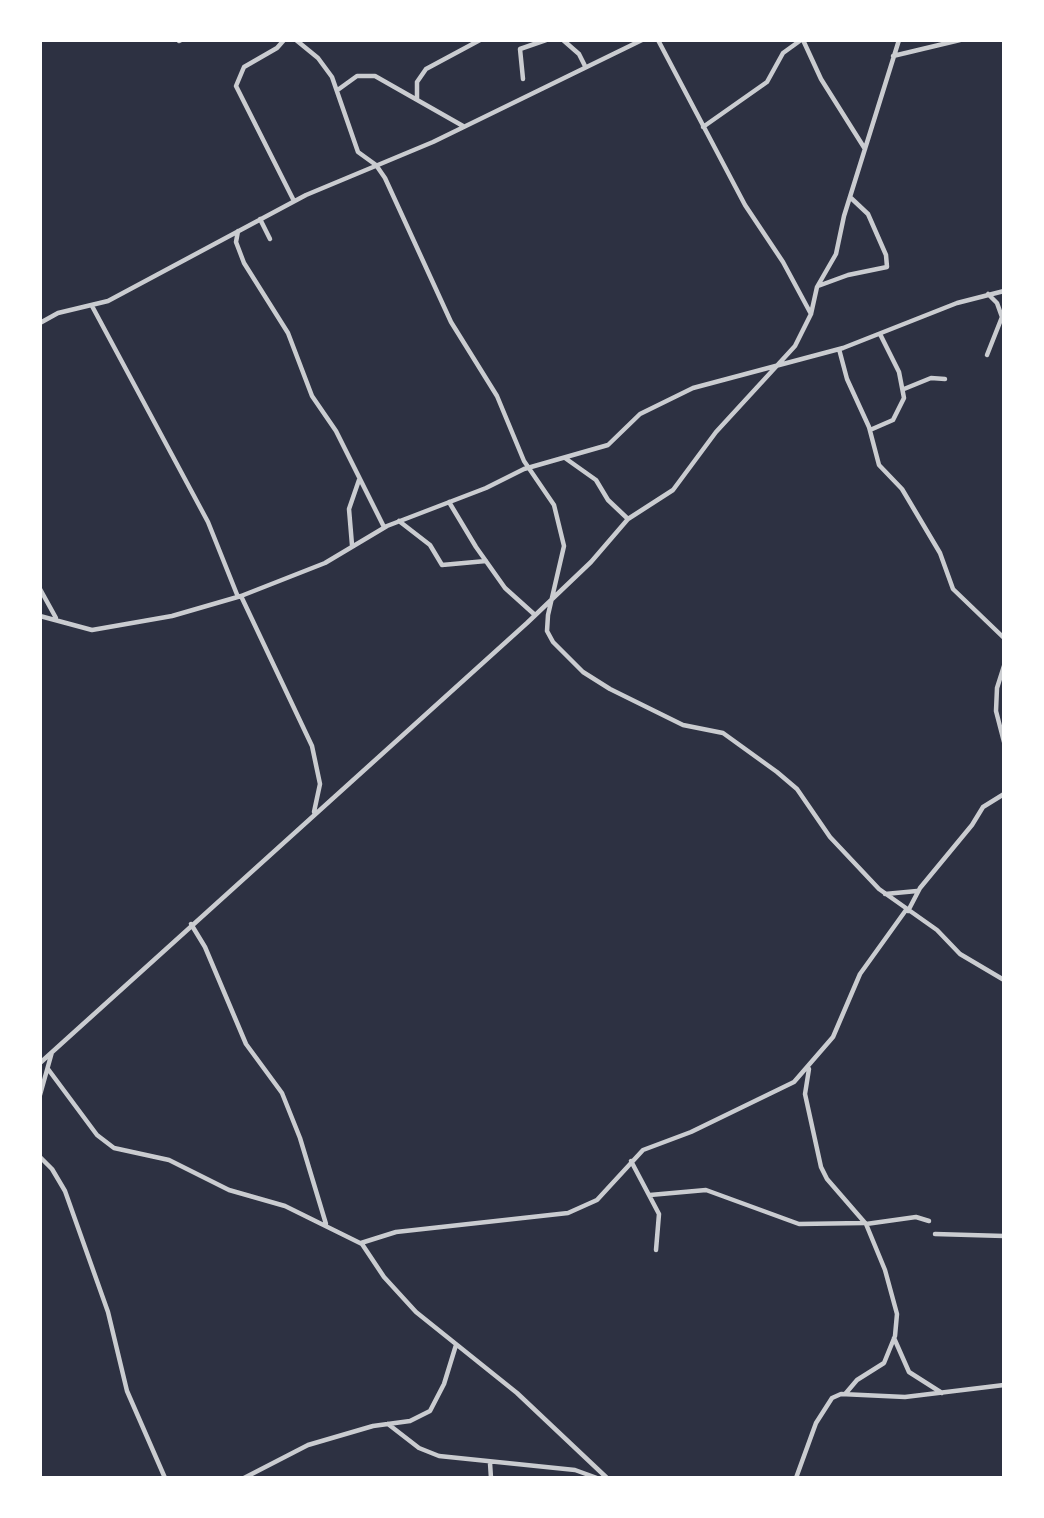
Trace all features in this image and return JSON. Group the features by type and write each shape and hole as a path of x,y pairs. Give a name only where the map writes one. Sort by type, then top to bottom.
{"street":[{"path":"284,40 278,48 244,67 236,86 294,201"},
{"path":"296,40 318,58 338,89 347,128 358,152 376,165 451,321 500,402 528,468 548,492 562,530 563,558 552,596 548,635 583,671 610,689 673,721 723,733 777,772 805,800 844,853 885,894 937,930 972,962 1004,980"},
{"path":"417,99 417,82 426,69 480,40"},
{"path":"523,79 520,49 546,40"},
{"path":"563,40 579,54 585,66"},
{"path":"40,323 58,313 92,306 127,292 294,201 376,165 406,155 642,40"},
{"path":"658,40 751,216 783,262 811,314"},
{"path":"703,127 767,82 783,53 802,40 821,79 865,150"},
{"path":"40,1063 535,615 552,596 591,562 628,519 673,490 716,432 804,333 817,286 836,254 850,198 899,40"},
{"path":"893,56 960,40"},
{"path":"338,89 349,80 365,75 388,82 463,126"},
{"path":"817,286 848,275 887,267 886,255 868,214 850,198"},
{"path":"260,219 270,239"},
{"path":"238,230 236,242 244,263 287,330 297,350 312,396 331,422 384,527"},
{"path":"40,616 56,618 92,631 172,616 240,597 325,563 384,527 528,468 608,445 640,414 693,388 839,349 1004,290"},
{"path":"986,355 1002,317 997,303 988,294"},
{"path":"92,306 208,522 240,597 312,746 320,784 313,814"},
{"path":"870,430 897,415 904,398 899,372 880,334"},
{"path":"839,349 847,379 870,430 879,465 902,489 940,553 950,585 1004,638"},
{"path":"904,389 931,378 945,379"},
{"path":"565,458 596,480 608,500 628,519"},
{"path":"352,545 349,509 359,479"},
{"path":"449,502 508,591 535,615"},
{"path":"399,521 430,545 442,565 486,561"},
{"path":"40,589 56,618"},
{"path":"1004,666 997,688 996,711 1004,742"},
{"path":"360,1243 396,1231 568,1213 597,1200 631,1161 653,1145 691,1132 728,1111 781,1090 809,1068 833,1037 860,974 907,911 918,891 972,825 983,807 1004,793"},
{"path":"885,894 918,891"},
{"path":"191,924 205,947 246,1044 282,1093 300,1138 326,1225"},
{"path":"40,1095 52,1050"},
{"path":"809,1068 805,1094 821,1167 866,1224 885,1270 897,1314 894,1338 881,1366 857,1380 846,1393"},
{"path":"48,1069 97,1135 114,1148 169,1160 229,1190 285,1206 360,1243 398,1294 456,1345 517,1393 607,1478"},
{"path":"40,1157 52,1169 65,1191 108,1312 127,1391 165,1478"},
{"path":"631,1161 659,1214 656,1250"},
{"path":"650,1195 706,1190 799,1224 892,1223 916,1217 929,1221"},
{"path":"935,1234 1004,1236"},
{"path":"894,1338 909,1371 943,1394"},
{"path":"244,1478 308,1445 388,1423 410,1421 430,1411 444,1384 456,1345"},
{"path":"796,1478 806,1448 832,1398 846,1393 884,1397 943,1394 1004,1385"},
{"path":"388,1423 419,1448 439,1456 564,1469 597,1478"},
{"path":"489,1463 491,1478"}]}
